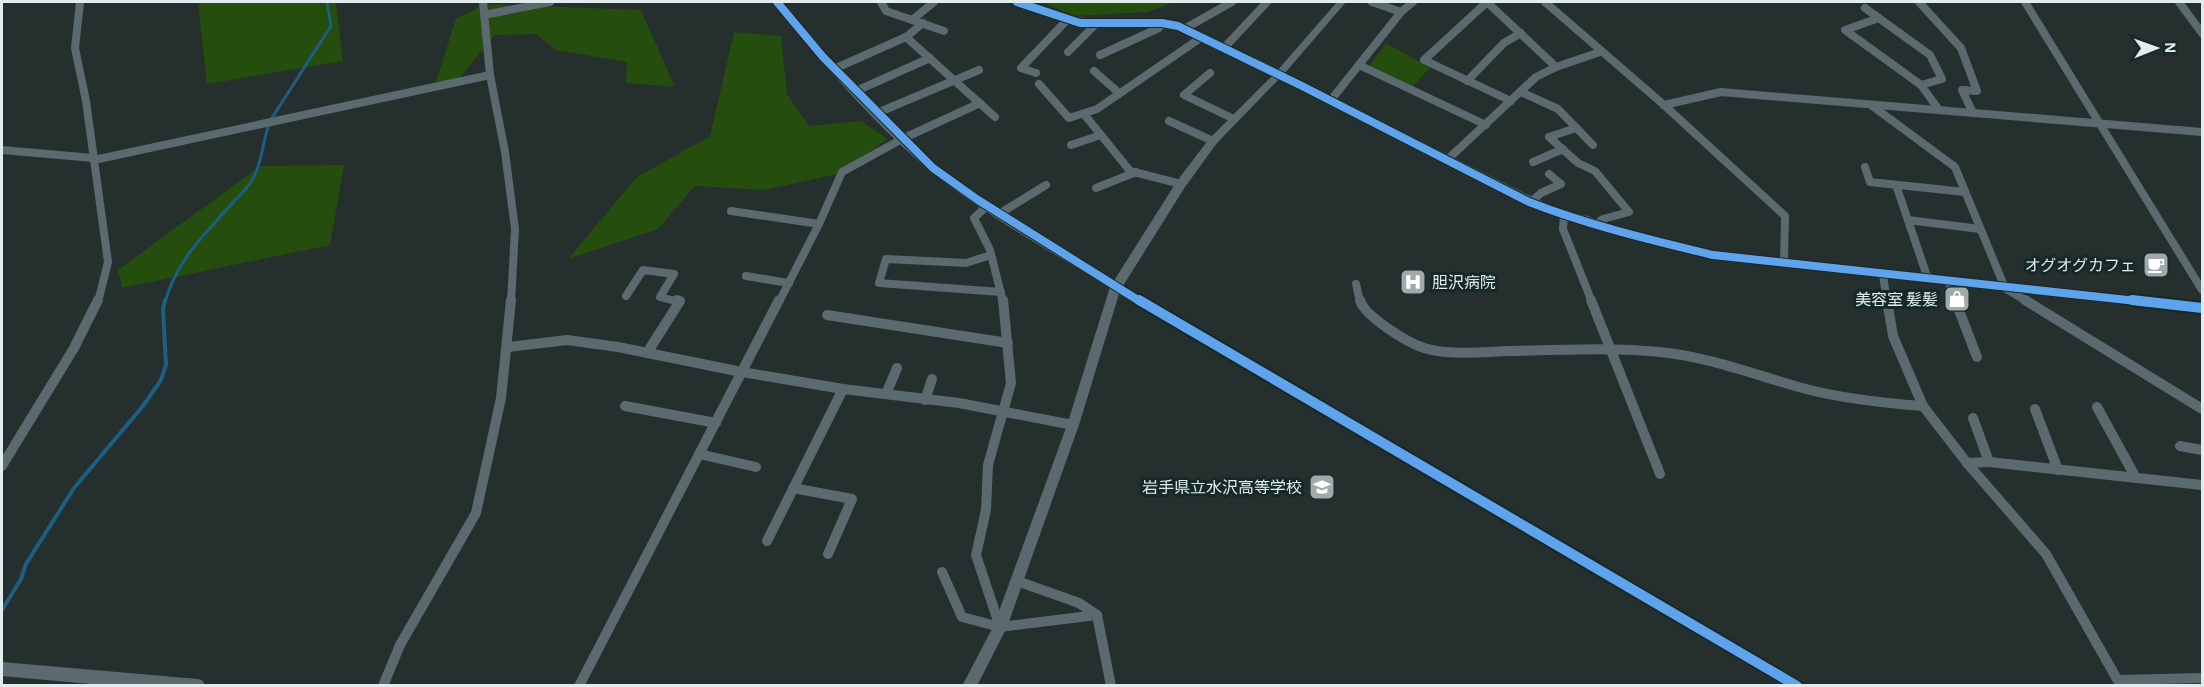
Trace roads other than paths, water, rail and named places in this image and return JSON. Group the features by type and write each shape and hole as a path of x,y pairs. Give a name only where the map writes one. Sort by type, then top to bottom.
{"street":[{"path":"2,466 86,329 103,293 108,262 86,101 75,48 80,2"},
{"path":"383,686 400,645 476,513 501,398 508,347 515,229 506,152 490,75 483,2"},
{"path":"484,15 550,2"},
{"path":"777,2 795,26 834,69 902,139 933,168 987,206 1116,287 1797,686"},
{"path":"881,2 886,11 944,31"},
{"path":"912,20 934,2"},
{"path":"1017,2 1067,20 1095,24 1162,23 1184,29 1532,201 1564,215 1646,239 1713,255 2202,308"},
{"path":"1184,29 1232,2"},
{"path":"1224,48 1267,2"},
{"path":"969,686 1000,627 1017,581 1073,424 1116,287 1181,184 1213,141 1279,74 1341,2"},
{"path":"1372,2 1401,12"},
{"path":"1331,100 1401,12 1413,2"},
{"path":"1511,101 1424,60 1487,2 1556,66"},
{"path":"1545,2 1600,52 1664,105 1785,216 1784,263"},
{"path":"1919,2 1961,48 1977,91 1962,90 1973,113"},
{"path":"2025,2 2202,290"},
{"path":"2179,2 2202,33"},
{"path":"1865,8 1930,55 1942,79 1921,85"},
{"path":"1879,18 1845,30 1921,85 1939,110"},
{"path":"1036,73 1021,68 1067,20"},
{"path":"834,69 906,37 923,23"},
{"path":"1100,55 1159,28 1162,23"},
{"path":"1068,52 1095,24"},
{"path":"1467,81 1504,44 1521,33"},
{"path":"906,37 995,117"},
{"path":"1039,84 1069,118 1084,114 1097,109 1202,37"},
{"path":"1447,160 1536,77 1556,66 1600,52"},
{"path":"856,91 930,58"},
{"path":"1359,65 1486,124"},
{"path":"877,113 979,70"},
{"path":"1094,71 1119,93"},
{"path":"1210,73 1184,95 1234,119"},
{"path":"2,150 94,159 200,139 490,75"},
{"path":"1521,92 1558,109 1593,145"},
{"path":"1664,105 1721,92 2202,132"},
{"path":"579,686 789,283 842,172 902,139 980,104"},
{"path":"1871,105 1955,166 2005,288 2202,409"},
{"path":"1084,114 1130,171 1181,184"},
{"path":"1168,121 1213,141"},
{"path":"1576,128 1549,136 1578,163 1594,171 1629,212 1603,219 1596,224"},
{"path":"1071,145 1101,135"},
{"path":"1533,162 1563,149"},
{"path":"1865,168 1870,182 1965,192"},
{"path":"1096,188 1137,172"},
{"path":"1532,201 1540,193 1561,184 1549,174"},
{"path":"999,214 1047,185"},
{"path":"1896,185 1928,279"},
{"path":"987,206 974,219 991,255 1001,292 1011,383 988,465 986,510 976,555 1000,627"},
{"path":"731,211 819,224"},
{"path":"1564,215 1563,229 1660,474"},
{"path":"1908,220 1980,229"},
{"path":"991,255 966,263 886,259 879,283 1001,292"},
{"path":"626,296 643,270 674,274 660,297 680,301 647,353"},
{"path":"1883,274 1893,336 1923,406 1967,463 2046,554 2120,683 2202,678"},
{"path":"746,276 789,283"},
{"path":"1948,281 1977,357"},
{"path":"1356,284 1362,308 1394,332 1423,348 1453,353 1610,348 1662,352 1688,356 1809,390 1868,402 1923,406"},
{"path":"827,315 1008,344"},
{"path":"508,347 567,340 843,389 1003,411 1073,424"},
{"path":"886,394 897,368"},
{"path":"925,400 932,379"},
{"path":"767,541 843,389"},
{"path":"625,406 716,423"},
{"path":"2097,407 2136,478"},
{"path":"2035,409 2058,470"},
{"path":"1973,418 1989,462"},
{"path":"2180,446 2202,450"},
{"path":"699,454 756,467"},
{"path":"1967,463 1989,462 2202,485"},
{"path":"793,488 852,499 828,554"},
{"path":"942,572 962,617 1000,627 1097,615"},
{"path":"1017,581 1079,603 1097,615 1111,686"},
{"path":"2,670 198,686"}],"waterway":[{"path":"165,302 182,263 251,182 258,167 270,121 331,26 327,2"},
{"path":"2,610 21,579 26,564 74,488 143,406 161,380 166,365 163,309 165,300"}],"place":[{"name":"オグオグカフェ","path":"2156,265"},
{"name":"胆沢病院","path":"1413,282"},
{"name":"美容室 髪髪","path":"1957,299"},
{"name":"岩手県立水沢高等学校","path":"1322,487"}]}
